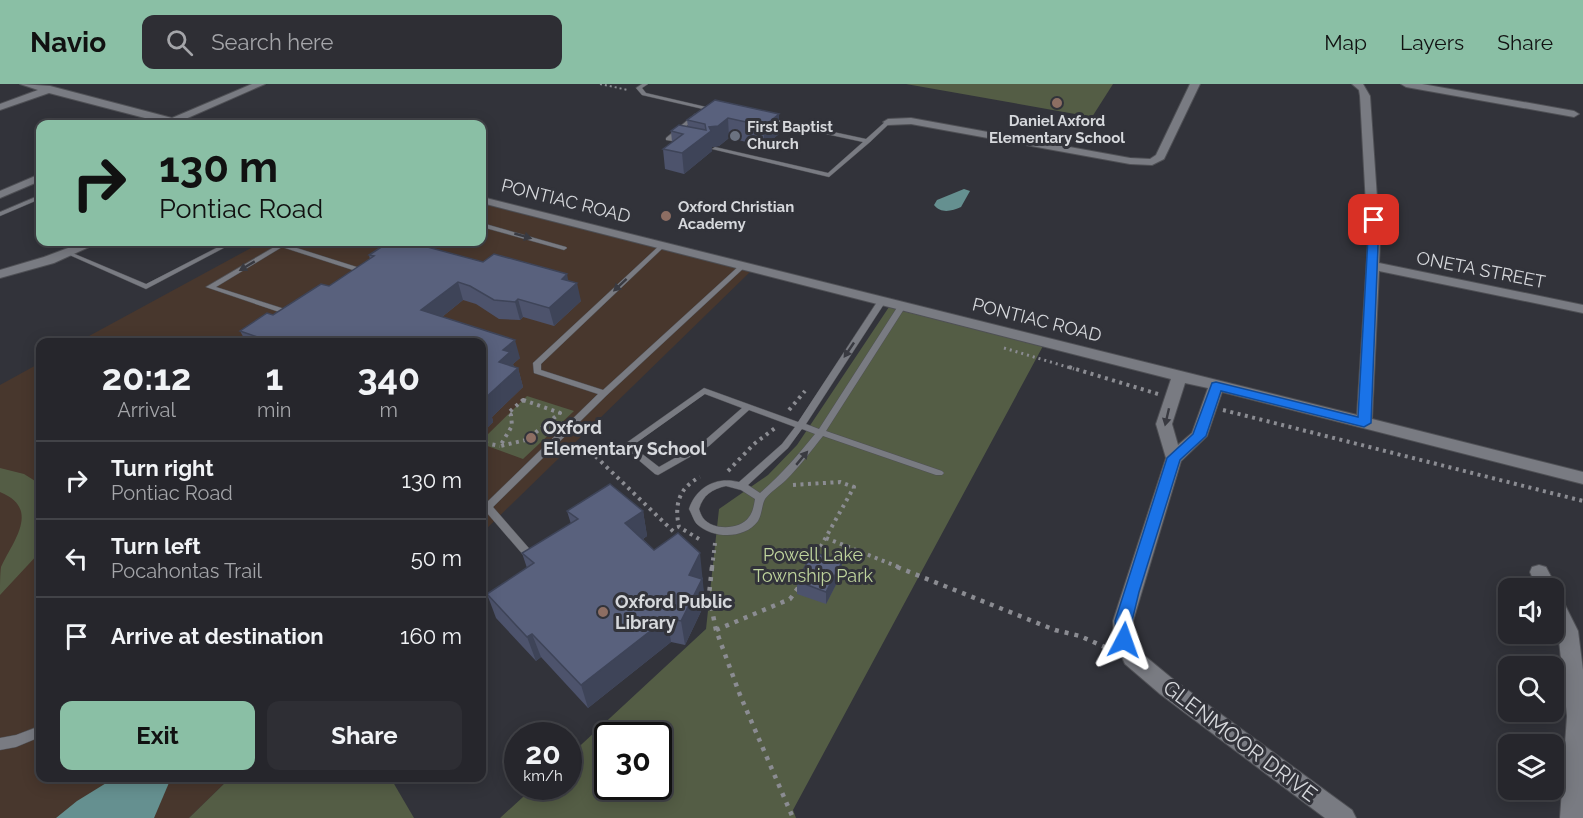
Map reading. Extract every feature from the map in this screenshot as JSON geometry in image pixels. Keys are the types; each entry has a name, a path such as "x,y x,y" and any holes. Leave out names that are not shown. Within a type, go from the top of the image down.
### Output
{"street":[{"path":"25,84 156,120"},
{"path":"0,107 65,84"},
{"path":"174,120 260,84"},
{"path":"888,122 911,121 1130,161 1152,162 1160,158 1195,84"},
{"path":"1357,84 1365,96 1373,208 1373,266 1364,423"},
{"path":"1406,84 1574,114"},
{"path":"0,195 36,179"},
{"name":"PONTIAC ROAD","path":"486,201 1583,478"},
{"path":"2,271 68,253 84,246"},
{"name":"ONETA STREET","path":"1373,266 1583,309"},
{"path":"1174,458 1164,424 1179,376"},
{"path":"1132,658 1124,640 1123,621 1174,458 1199,436 1216,386"},
{"path":"1564,624 1568,632 1578,716 1572,818"},
{"name":"GLENMOOR DRIVE","path":"1132,658 1167,687 1344,818"}],"lane":[{"path":"645,84 639,88 644,94 726,112"},
{"path":"686,143 668,139 706,107"},
{"path":"761,118 868,141"},
{"path":"715,149 829,175 888,122"},
{"path":"0,214 36,199"},
{"path":"486,226 564,248"},
{"path":"68,253 146,287 224,246"},
{"path":"279,246 210,287 291,314"},
{"path":"284,246 359,269"},
{"path":"604,393 537,371 537,363 663,246"},
{"path":"486,508 604,393 742,266"},
{"path":"742,485 785,446 801,426 816,399 882,301"},
{"path":"760,498 742,485 717,485 700,494 694,509 700,522 720,531 742,528 757,515 760,498 802,460 902,306"},
{"path":"748,407 706,444 658,472 626,446 704,391 801,426 820,434 939,473"},
{"path":"486,512 529,554"},
{"path":"0,744 36,734"}],"path":[{"path":"600,84 644,94"},
{"path":"1002,348 1172,398"},
{"path":"723,472 730,471 742,455 782,419 808,388"},
{"path":"486,443 499,447 517,445 528,440 560,413 523,400 508,413 511,416 512,426 499,447"},
{"path":"1209,408 1583,501"},
{"path":"590,451 677,535"},
{"path":"702,540 683,531 676,515 677,497 693,480 709,475"},
{"path":"778,484 840,482 854,487 813,562"},
{"path":"669,540 683,531"},
{"path":"826,538 1132,658"},
{"path":"708,542 726,543"},
{"path":"715,543 710,595 716,630 740,694 794,818"},
{"path":"716,630 790,599 803,579"}],"shaded area":[{"path":"964,189 970,191 961,207 943,211 934,205 937,200"},
{"name":"Oxford Elementary School","path":"486,205 750,272 486,529 486,338 85,338 255,246 486,246"},
{"path":"36,365 36,782 226,782 189,818 0,818 0,385"},
{"path":"108,782 169,782 154,818 56,818 77,801"}],"green space":[{"name":"Daniel Axford Elementary School","path":"906,84 1113,84 1092,117"},
{"name":"Powell Lake Township Park","path":"889,307 1043,346 793,810 796,818 500,818 520,800 582,800 582,744 594,733 594,800 672,800 672,722 606,722 706,629 719,509 768,475 797,445"},
{"path":"527,396 574,411 523,459 486,445 486,436"},
{"path":"0,468 24,474 36,482 36,556 0,595 1,567 17,537 22,517 13,499 0,492"},
{"path":"226,782 393,782 414,818 189,818"}],"building":[{"path":"715,100 779,114 764,126 728,118 718,126 709,127 711,131 682,153 663,149 683,134 671,131 679,125 706,130 705,124 687,120"},
{"path":"383,246 424,246 483,262 494,254 567,274 562,279 577,283 549,308 518,299 515,302 494,300 458,282 421,310 515,340 503,350 510,352 499,362 518,368 486,397 486,338 260,338 240,331 267,313 273,315 321,284 329,286 374,256 369,255"},
{"name":"Oxford Public Library","path":"610,484 643,511 625,523 654,550 678,533 700,553 689,575 702,579 681,621 667,618 581,685 532,634 527,637 487,594 534,563 522,553 578,519 567,511"},
{"path":"813,552 842,562 826,592 797,581"}],"place":[{"name":"Daniel Axford Elementary School","path":"1057,103"},
{"name":"First Baptist Church","path":"735,136"},
{"name":"Oxford Christian Academy","path":"666,216"},
{"name":"Oxford Elementary School","path":"531,438"},
{"name":"Oxford Public Library","path":"603,612"}],"route":[{"path":"1124,640 1123,621 1174,458 1199,436 1216,386 1364,423 1374,220"}]}
